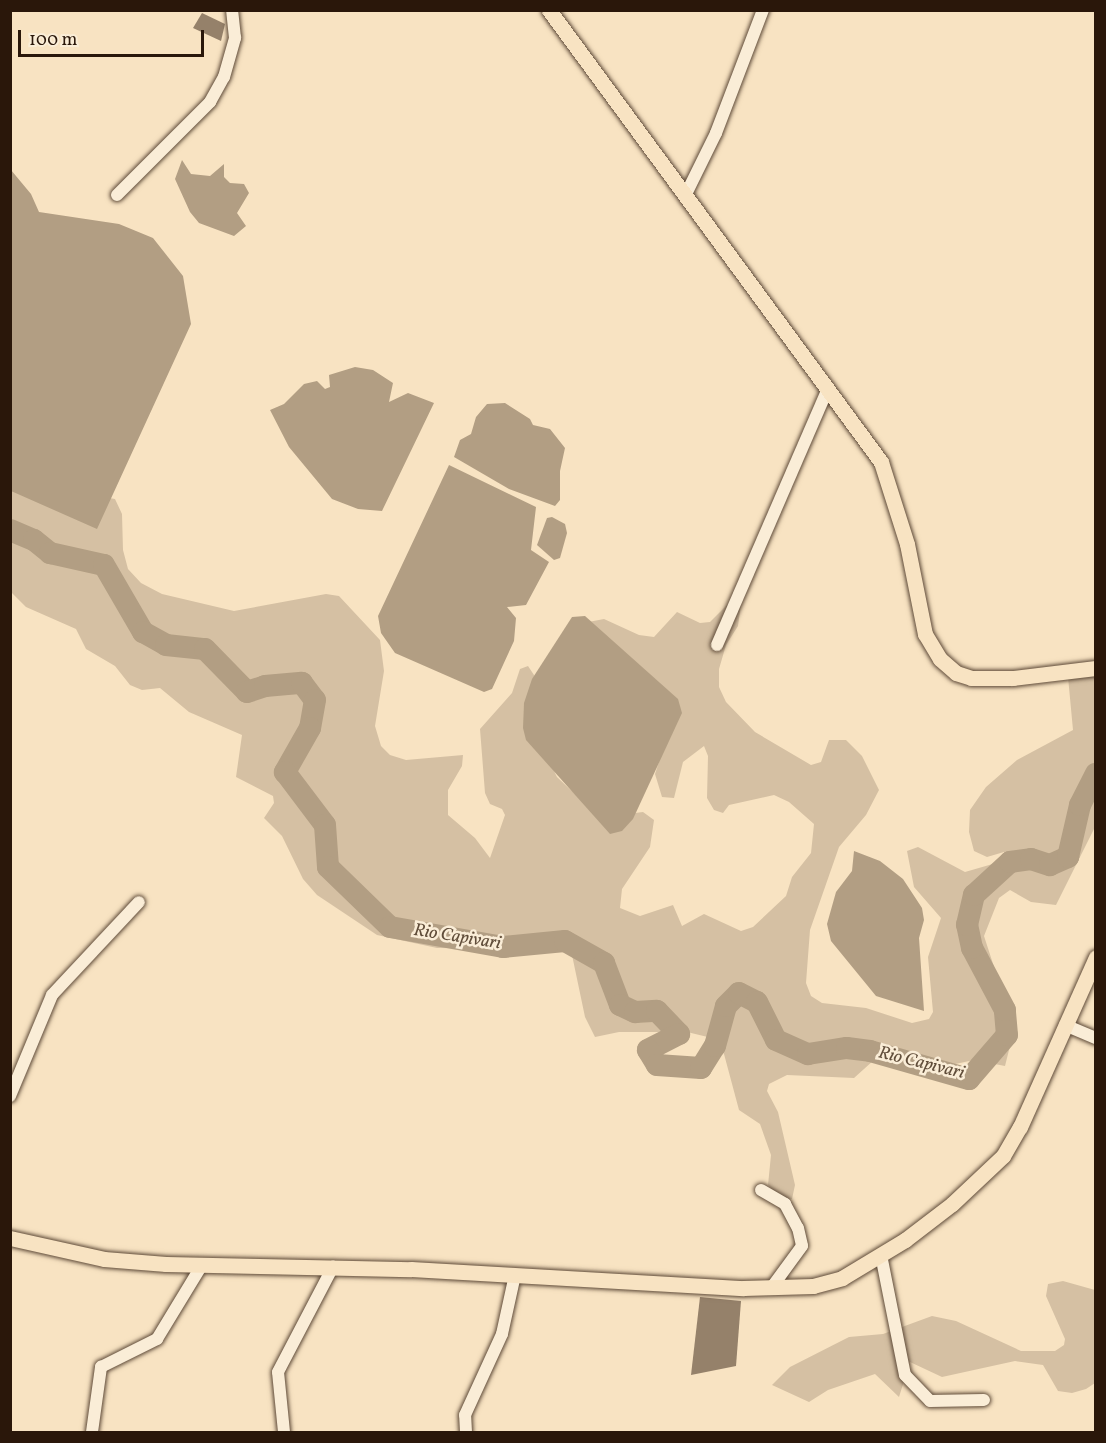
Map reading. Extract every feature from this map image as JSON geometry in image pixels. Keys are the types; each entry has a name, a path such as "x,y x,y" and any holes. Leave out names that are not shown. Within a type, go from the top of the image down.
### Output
{"main road":[{"path":"549,10 687,192 881,462 893,490 925,634 940,659 956,674 971,678 1013,678 1095,668"},
{"path":"10,1238 104,1259 202,1265 333,1267 772,1287 813,1286 842,1278 881,1255 952,1204 1003,1156 1020,1127 1095,957"}],"street":[{"path":"117,195 210,102 224,77 235,38 232,10"},
{"path":"687,192 716,133 764,10"},
{"path":"717,645 828,389"},
{"path":"10,1096 52,994 139,902"},
{"path":"1065,1025 1095,1038"},
{"path":"761,1190 785,1204 798,1228 802,1246 772,1287"},
{"path":"881,1255 904,1376 930,1401 984,1400"},
{"path":"92,1432 101,1367 157,1339 202,1265"},
{"path":"284,1432 278,1372 333,1267"},
{"path":"466,1432 468,1403 502,1334 515,1275"}],"shaded area":[{"path":"182,160 191,174 210,176 224,164 224,177 230,183 244,184 249,193 237,213 246,226 234,236 199,223 190,212 175,179"},
{"path":"11,170 31,194 39,212 119,224 153,238 183,276 191,324 97,529 11,491"},
{"path":"355,367 373,370 393,383 389,402 408,393 434,403 382,511 358,509 332,499 289,447 270,410 284,404 304,384 317,381 325,389 330,387 329,375"},
{"path":"505,403 530,419 533,425 550,429 565,448 560,471 560,500 555,506 509,489 454,457 460,440 471,434 476,417 487,404"},
{"path":"449,465 536,507 531,550 549,562 526,605 507,607 516,618 514,641 492,689 484,692 395,653 381,633 378,616"},
{"path":"10,480 115,499 122,514 123,550 128,569 141,583 162,594 234,611 326,594 339,596 380,640 384,671 375,726 381,746 390,755 406,760 463,755 462,766 448,790 448,815 475,838 490,858 505,815 502,809 490,804 485,793 480,729 512,693 520,669 528,666 534,675 540,743 557,777 580,799 612,816 643,812 654,820 650,847 622,889 620,908 640,916 673,905 682,926 704,914 741,931 753,927 786,896 792,877 811,853 814,824 789,802 774,795 729,805 723,813 714,810 707,798 708,756 704,746 683,762 674,798 662,797 655,774 671,726 578,624 604,619 639,635 654,637 677,612 700,623 710,622 743,589 738,626 726,645 719,669 719,687 726,702 755,732 811,765 821,762 829,740 846,740 862,756 879,790 866,815 839,847 810,930 806,983 811,996 822,1003 866,1008 912,1023 929,1019 933,1012 928,957 941,918 914,887 907,851 918,847 965,872 1003,861 1004,852 987,857 974,851 969,832 970,810 986,787 1017,760 1073,730 1068,677 1095,668 1095,827 1056,905 1031,902 1010,890 999,898 984,936 1009,1013 1010,1046 1005,1066 974,1060 932,1069 874,1060 854,1078 787,1075 769,1084 767,1091 778,1112 795,1185 792,1199 783,1201 768,1185 771,1155 760,1124 739,1110 724,1054 716,1039 687,1032 619,1032 595,1037 585,1017 572,955 565,949 437,948 377,935 317,895 303,879 282,836 264,818 274,803 273,796 236,777 242,735 189,712 160,688 142,690 130,685 115,666 86,649 76,629 26,607 11,592"},
{"path":"552,517 565,524 567,533 560,558 554,560 537,545 547,518"},
{"path":"585,616 678,699 682,713 633,819 622,831 610,834 526,740 523,728 524,703 532,679 572,617"},
{"path":"854,851 880,861 903,879 922,908 924,920 919,938 924,1011 876,996 831,941 827,924 836,892 852,871"},
{"path":"1063,1281 1095,1290 1095,1383 1086,1389 1072,1393 1058,1391 1043,1365 1015,1361 942,1377 910,1362 899,1397 875,1374 828,1390 809,1402 772,1385 790,1367 849,1337 883,1334 932,1316 956,1321 1021,1351 1055,1351 1064,1345 1065,1339 1046,1296 1048,1284"}],"building":[{"path":"202,13 225,24 221,41 193,28"},
{"path":"700,1297 741,1301 736,1366 691,1375"}],"waterway":[{"name":"Rio Capivari","path":"10,530 34,540 50,553 104,565 143,632 166,645 205,649 247,692 265,686 302,683 315,700 310,728 285,772 325,825 328,867 390,927 503,947 565,941 604,963 620,1005 635,1012 657,1011 679,1034 648,1050 657,1065 701,1068 715,1046 726,1006 739,993 757,1002 776,1040 808,1054 847,1048 870,1051 969,1079 1007,1035 1005,1010 972,948 967,925 974,895 1010,862 1031,859 1050,865 1068,857 1080,805 1096,774"}]}
